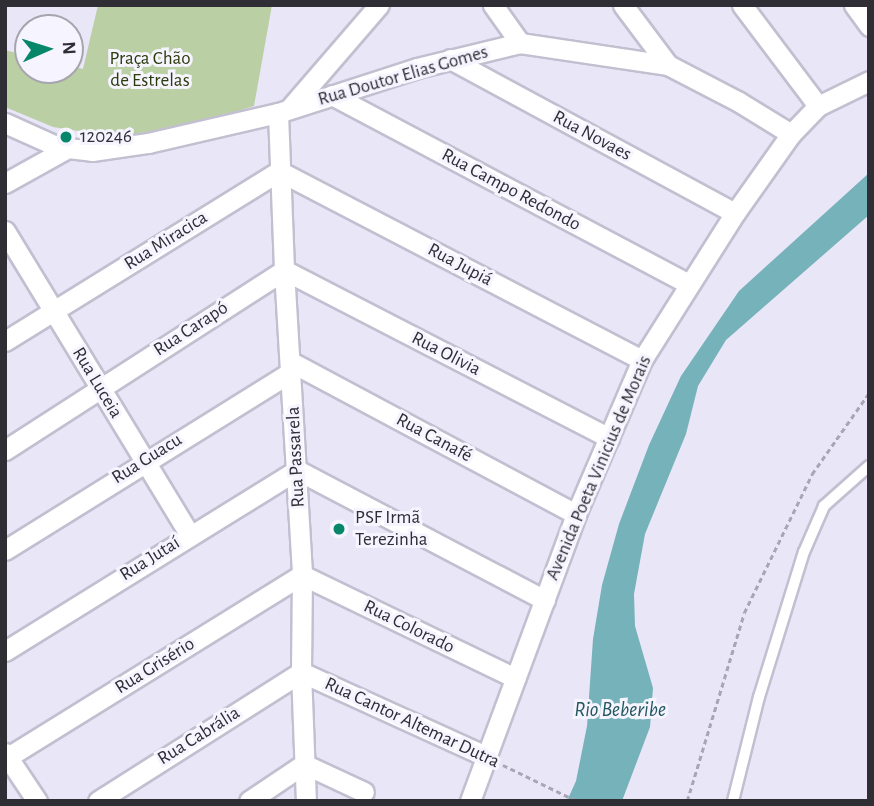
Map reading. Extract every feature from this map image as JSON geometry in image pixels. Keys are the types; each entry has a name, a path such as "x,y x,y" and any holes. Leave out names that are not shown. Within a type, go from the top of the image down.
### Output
{"street":[{"path":"284,111 379,5"},
{"path":"493,5 520,43"},
{"path":"623,5 668,65"},
{"path":"742,5 818,106"},
{"path":"854,5 869,26"},
{"name":"Rua Doutor Elias Gomes","path":"5,123 54,145 68,148 92,151 148,143 284,111 450,59 520,43 668,65 791,134"},
{"name":"Rua Novaes","path":"450,59 735,213"},
{"name":"Avenida Poeta Vinicius de Morais","path":"470,801 576,514 642,360 735,213 791,134 818,106 869,81"},
{"name":"Rua Campo Redondo","path":"332,95 689,284"},
{"name":"Rua Passarela","path":"284,111 279,171 302,575 301,672 306,801"},
{"path":"5,183 68,148"},
{"name":"Rua Miracica","path":"5,341 279,171"},
{"name":"Rua Jupiá","path":"279,171 642,360"},
{"name":"Rua Luceia","path":"6,235 189,534"},
{"name":"Rua Carapó","path":"5,450 284,270"},
{"name":"Rua Olivia","path":"284,270 608,438"},
{"name":"Rua Guacu","path":"5,550 291,367"},
{"name":"Rua Canafé","path":"291,367 576,514"},
{"path":"296,470 545,600"},
{"name":"Rua Jutaí","path":"5,651 189,534 296,470"},
{"name":"Rua Colorado","path":"302,575 515,678"},
{"name":"Rua Grisério","path":"7,755 302,575"},
{"name":"Rua Cantor Altemar Dutra","path":"301,672 485,756"},
{"name":"Rua Cabrália","path":"97,801 301,672"},
{"path":"7,755 37,801"},
{"path":"249,801 304,764 364,792"}],"lane":[{"path":"733,801 759,697 804,552 824,506 869,466"}],"path":[{"path":"687,801 744,613 812,474 869,393"},
{"name":"Rua Cantor Altemar Dutra","path":"485,756 577,801"}],"green space":[{"name":"Praça Chão de Estrelas","path":"98,5 272,5 254,106 176,130 116,137 53,127 5,107 5,50 14,52 14,84 84,84 84,65"}],"water":[{"name":"Rio Beberibe","path":"869,173 869,215 726,340 698,386 686,434 645,534 634,594 635,626 653,688 650,727 622,801 567,801 576,781 587,726 593,639 602,585 619,524 649,445 681,376 739,291"}],"place":[{"name":"120246","path":"66,137"},
{"name":"PSF Irmã Terezinha","path":"339,529"}]}
